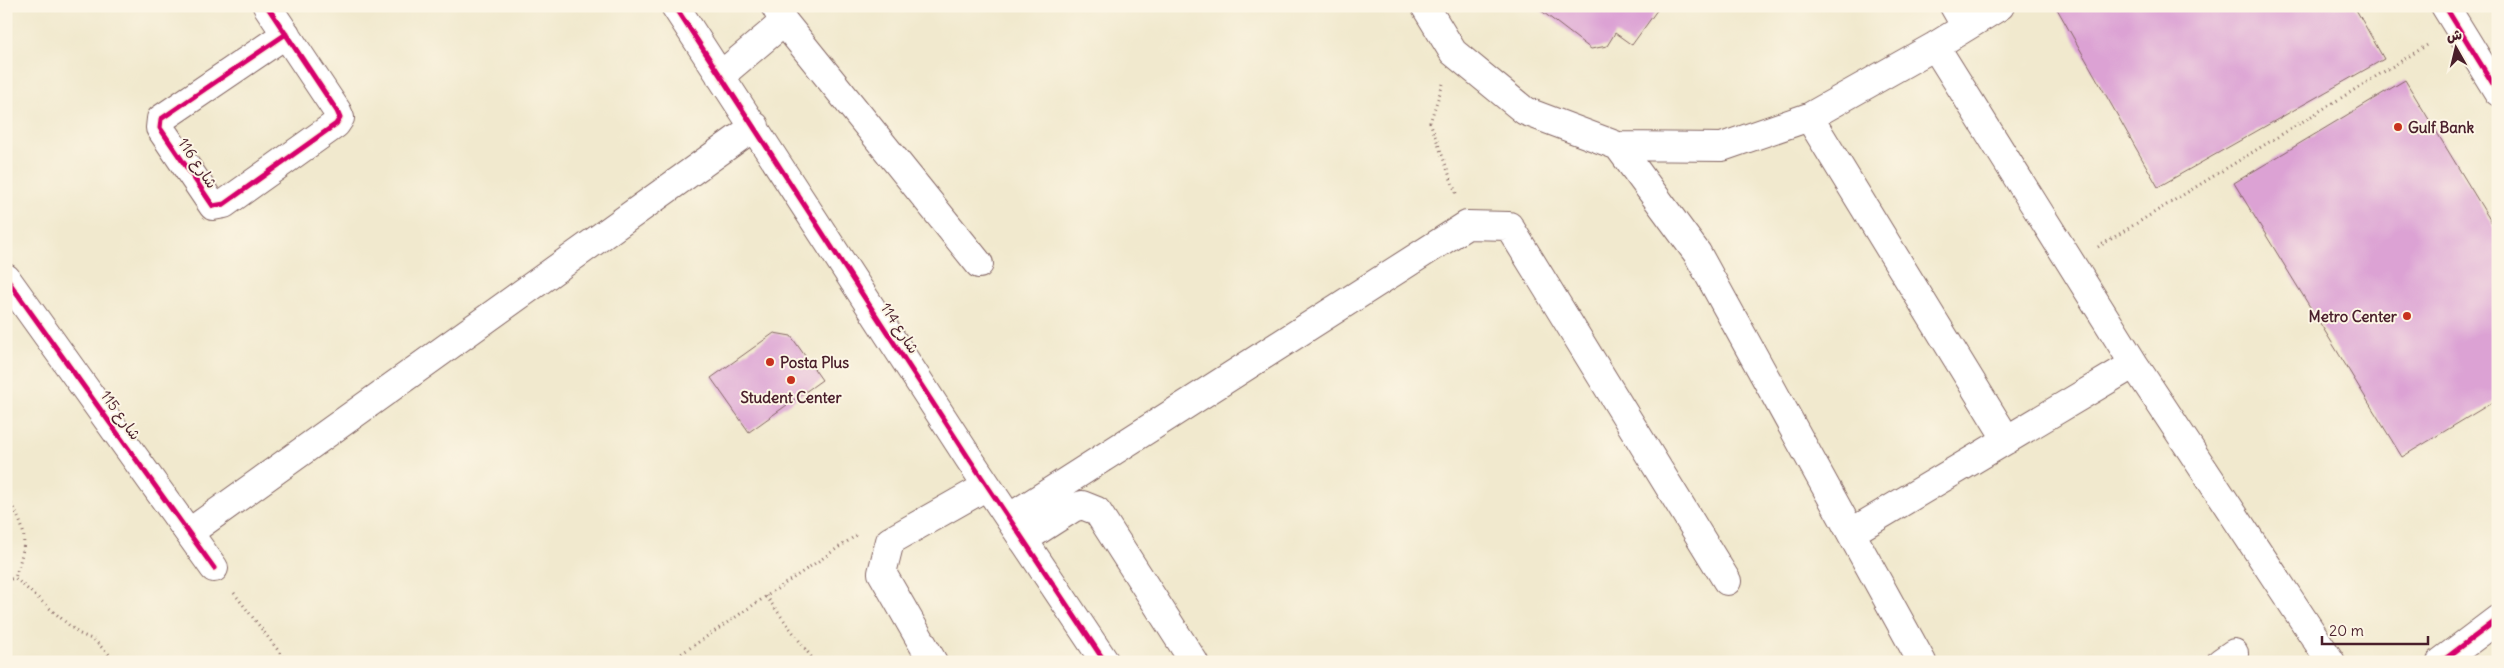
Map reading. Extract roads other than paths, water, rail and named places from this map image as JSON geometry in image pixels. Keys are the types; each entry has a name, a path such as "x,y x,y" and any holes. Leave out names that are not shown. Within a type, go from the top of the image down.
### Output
{"street":[{"name":"شارع 116","path":"266,6 286,34 337,110 340,118 338,122 224,204 213,206 160,128 159,123 166,116 286,34"},
{"name":"شارع 114","path":"675,6 755,126 987,486 1105,662"},
{"path":"1425,6 1453,52 1525,111 1618,146 1722,147 1809,117 1935,46 1960,17 2000,6"},
{"path":"720,76 780,14 979,264"},
{"path":"2452,16 2486,56 2498,92"},
{"path":"1935,46 2134,364 2331,662"},
{"path":"1809,117 2007,440"},
{"path":"190,532 755,126"},
{"path":"1618,146 1697,253 1922,662"},
{"path":"1016,529 1467,225 1509,226 1728,581"},
{"name":"شارع 115","path":"6,278 214,568"},
{"path":"1852,532 2134,364"},
{"path":"933,662 882,573 890,541 987,486"},
{"path":"1016,529 1082,505 1097,510 1194,662"},
{"path":"2441,662 2498,619"}],"place":[{"name":"Gulf Bank","path":"2398,127"},
{"name":"Metro Center","path":"2407,316"},
{"name":"Posta Plus","path":"770,362"},
{"name":"Student Center","path":"791,380"}]}
